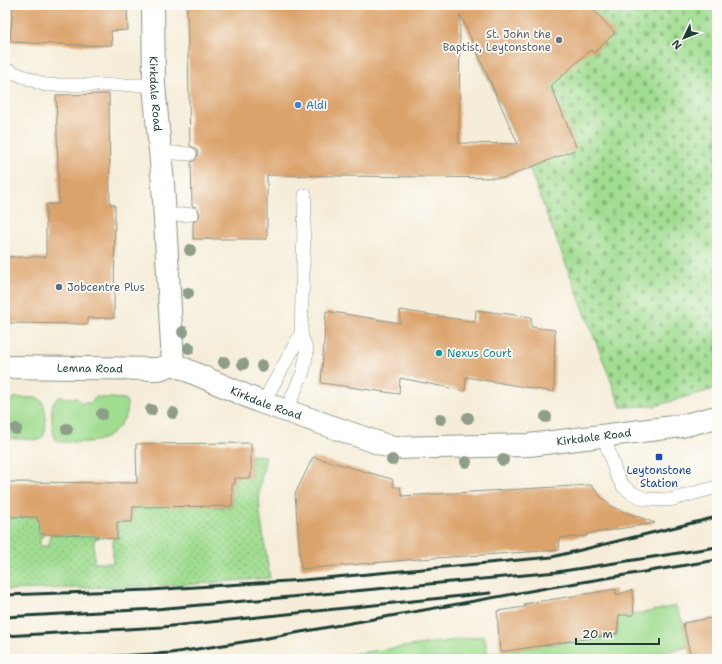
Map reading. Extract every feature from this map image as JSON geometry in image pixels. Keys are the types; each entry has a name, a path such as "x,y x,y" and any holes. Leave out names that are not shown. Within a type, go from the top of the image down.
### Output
{"street":[{"name":"Kirkdale Road","path":"153,5 154,85 165,216 173,364 286,411 392,448 529,445 681,426 717,418"},
{"name":"Lemna Road","path":"5,367 158,369 173,364"}],"lane":[{"path":"5,69 45,85 154,85"},
{"path":"160,152 190,154"},
{"path":"286,411 303,372 308,352 301,334 305,194"},
{"path":"165,216 192,214"},
{"path":"263,402 301,334"},
{"path":"604,436 616,474 623,486 632,493 645,499 670,500 717,487"}],"green space":[{"path":"466,5 717,5 717,388 655,406 621,407 529,168 480,60"},
{"path":"59,397 77,398 82,403 90,403 96,397 125,399 127,404 127,412 125,417 111,435 103,439 87,442 58,442 54,437 52,407 53,403"},
{"path":"13,398 34,398 42,401 45,409 46,424 45,432 40,440 5,438 5,403 9,403"},
{"path":"251,455 266,456 259,491 260,514 270,578 182,585 5,590 5,517 37,517 37,521 43,521 43,537 40,537 40,546 49,546 50,534 71,535 99,523 99,538 94,539 94,563 113,563 113,538 117,538 117,522 132,522 133,483 137,477 154,478 214,499 214,507 232,507 232,498 227,498 227,485 235,484 235,477 251,477"},
{"path":"676,606 683,623 688,647 634,659 314,659 484,636 488,654 617,634 619,615 634,615"}],"building":[{"path":"13,5 127,5 128,30 111,31 112,45 81,46 10,42"},
{"path":"187,5 589,5 615,33 594,53 590,50 551,86 577,149 504,178 267,175 267,239 193,239 193,222 197,220 200,214 196,207 192,206 191,162 196,159 198,154 195,148 190,146","holes":["460,14 518,144 459,143"]},
{"name":"Jobcentre Plus","path":"109,94 110,204 115,205 114,318 88,318 88,324 5,323 5,257 46,257 46,204 59,204 56,95"},
{"name":"Nexus Court","path":"400,310 475,322 476,310 531,317 531,327 555,330 554,392 466,377 465,391 400,378 399,394 321,383 326,311 400,323"},
{"path":"251,443 251,478 235,478 235,484 232,484 232,506 133,507 132,522 117,522 117,539 95,535 40,534 39,521 37,521 37,517 5,517 5,482 137,483 136,444"},
{"path":"313,457 392,479 394,487 400,487 402,496 591,485 611,506 655,523 587,534 587,536 560,538 559,550 419,559 301,569 295,494"},
{"path":"616,589 616,595 632,590 634,615 619,615 617,634 500,652 497,611 525,607 524,604"},
{"path":"717,617 717,659 691,659 683,623"}],"railway":[{"path":"5,595 150,590 303,580 552,557 717,517"},
{"path":"5,617 156,609 557,572 717,547"},
{"path":"61,659 171,653 256,640 558,586 717,560"},
{"path":"5,636 162,627 490,593"}],"place":[{"name":"St. John the Baptist, Leytonstone","path":"559,40"},
{"name":"Aldi","path":"298,105"},
{"name":"Jobcentre Plus","path":"59,287"},
{"name":"Nexus Court","path":"439,353"},
{"name":"Leytonstone Station","path":"659,457"}]}
